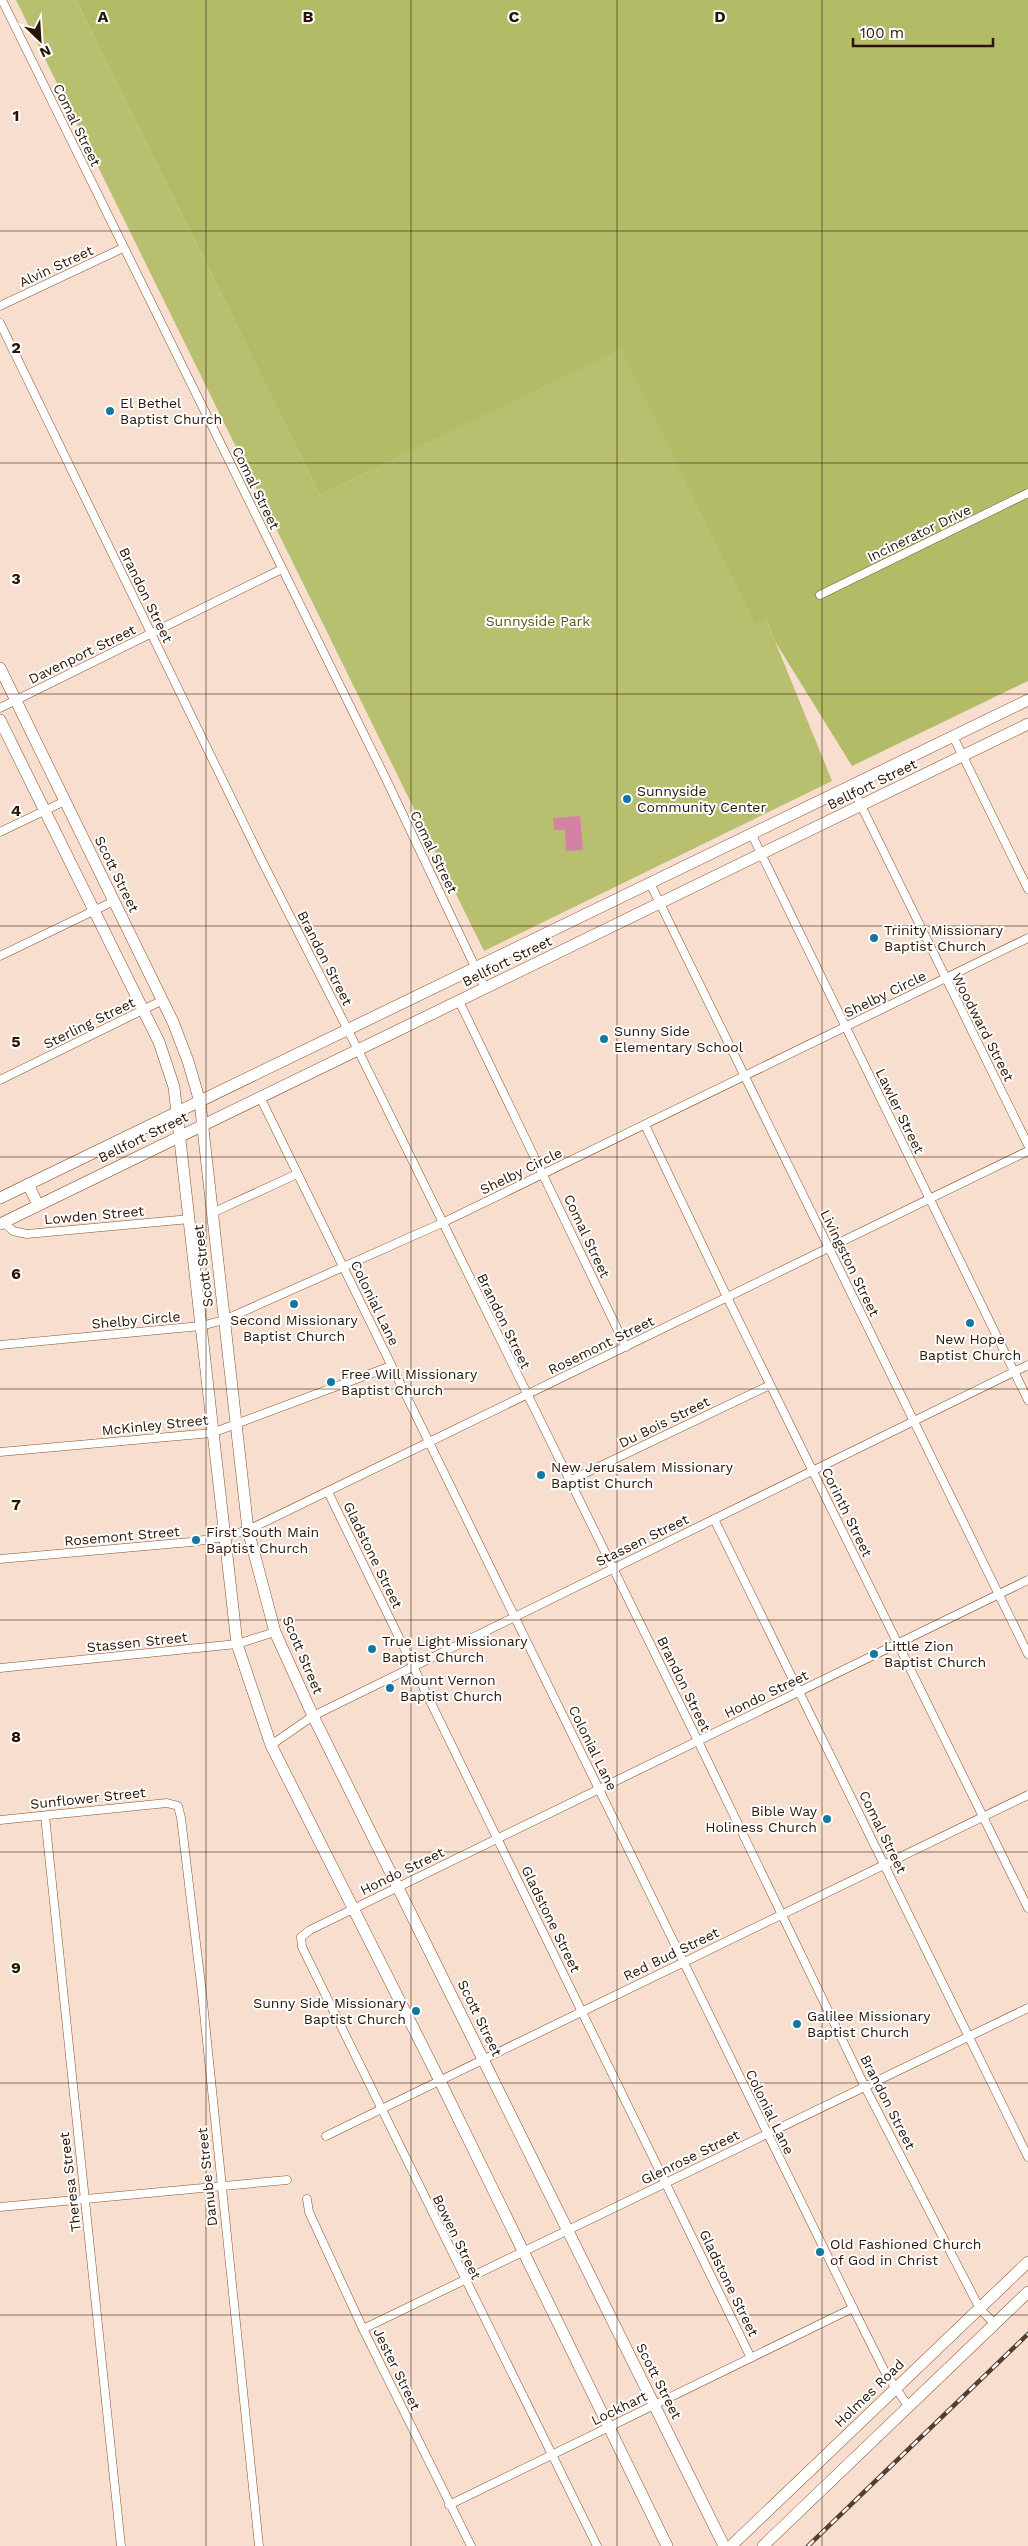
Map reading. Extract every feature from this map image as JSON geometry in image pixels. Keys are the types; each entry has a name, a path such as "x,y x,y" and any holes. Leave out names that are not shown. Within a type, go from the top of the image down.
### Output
{"main road":[{"name":"Scott Street","path":"0,668 163,1000 182,1044 200,1102 248,1530 275,1632 313,1716 724,2546"},
{"name":"Bellfort Street","path":"0,1198 1028,700"},
{"name":"Scott Street","path":"0,720 143,1010 168,1065 178,1112 212,1434 237,1644 271,1745 440,2081 667,2546"},
{"name":"Bellfort Street","path":"2,1223 1028,724"},
{"path":"28,1184 38,1205"},
{"name":"Holmes Road","path":"731,2546 1028,2262"},
{"path":"763,2546 1028,2292"}],"street":[{"name":"Comal Street","path":"2,0 282,569 485,988"},
{"name":"Alvin Street","path":"0,306 123,248"},
{"name":"Brandon Street","path":"0,323 150,634 358,1050 866,2087 980,2309 995,2324"},
{"name":"Incinerator Drive","path":"820,595 1028,493"},
{"name":"Davenport Street","path":"0,708 282,569"},
{"path":"953,736 1028,889"},
{"name":"Woodward Street","path":"851,785 1028,1145"},
{"path":"0,832 65,801"},
{"name":"Lawler Street","path":"751,833 1028,1400"},
{"name":"Livingston Street","path":"650,883 1028,1654"},
{"path":"0,956 114,901"},
{"name":"Shelby Circle","path":"0,1345 201,1326 224,1320 343,1265 442,1224 1028,938"},
{"name":"Sterling Street","path":"0,1080 163,1000"},
{"name":"Comal Street","path":"459,1001 626,1347"},
{"name":"Colonial Lane","path":"260,1097 853,2308 895,2389 908,2406"},
{"name":"Corinth Street","path":"646,1125 727,1298 1028,1908"},
{"name":"Rosemont Street","path":"0,1559 224,1537 248,1530 429,1444 1028,1151"},
{"path":"212,1213 297,1174"},
{"name":"Lowden Street","path":"2,1223 13,1231 27,1234 190,1219"},
{"name":"McKinley Street","path":"0,1452 212,1434 236,1423 391,1366"},
{"name":"Stassen Street","path":"271,1745 313,1716 1028,1366"},
{"name":"Du Bois Street","path":"569,1481 770,1385"},
{"name":"Gladstone Street","path":"328,1492 751,2358"},
{"name":"Comal Street","path":"714,1519 1028,2157"},
{"name":"Hondo Street","path":"301,1937 310,1930 1028,1580"},
{"name":"Stassen Street","path":"0,1668 237,1644 275,1632"},
{"name":"Red Bud Street","path":"326,2136 1028,1795"},
{"name":"Sunflower Street","path":"0,1820 167,1803 178,1806"},
{"name":"Danube Street","path":"178,1806 202,1993 220,2186 258,2546"},
{"name":"Theresa Street","path":"45,1816 67,2051 85,2200 121,2546"},
{"name":"Bowen Street","path":"301,1937 302,1947 381,2110 597,2546"},
{"name":"Glenrose Street","path":"363,2329 1028,2008"},
{"path":"0,2207 287,2180"},
{"name":"Jester Street","path":"307,2200 309,2212 363,2329 470,2546"},
{"name":"Lockhart","path":"449,2505 853,2308"}],"green space":[{"name":"Sunnyside Park","path":"16,0 76,0 320,495 621,348 755,623 766,619 832,781 484,951"},
{"path":"76,0 1028,0 1028,681 852,766 776,643 766,619 755,624 621,349 320,495"}],"shaded area":[{"path":"580,816 583,850 566,851 565,830 554,830 553,818"}],"railway":[{"path":"808,2546 1028,2334"}],"place":[{"name":"El Bethel Baptist Church","path":"110,411"},
{"name":"Sunnyside Community Center","path":"627,799"},
{"name":"Trinity Missionary Baptist Church","path":"874,938"},
{"name":"Sunny Side Elementary School","path":"604,1039"},
{"name":"Second Missionary Baptist Church","path":"294,1304"},
{"name":"New Hope Baptist Church","path":"970,1323"},
{"name":"Free Will Missionary Baptist Church","path":"331,1382"},
{"name":"New Jerusalem Missionary Baptist Church","path":"541,1475"},
{"name":"First South Main Baptist Church","path":"196,1540"},
{"name":"True Light Missionary Baptist Church","path":"372,1649"},
{"name":"Little Zion Baptist Church","path":"874,1654"},
{"name":"Mount Vernon Baptist Church","path":"390,1688"},
{"name":"Bible Way Holiness Church","path":"827,1819"},
{"name":"Sunny Side Missionary Baptist Church","path":"416,2011"},
{"name":"Galilee Missionary Baptist Church","path":"797,2024"},
{"name":"Old Fashioned Church of God in Christ","path":"820,2252"}]}
